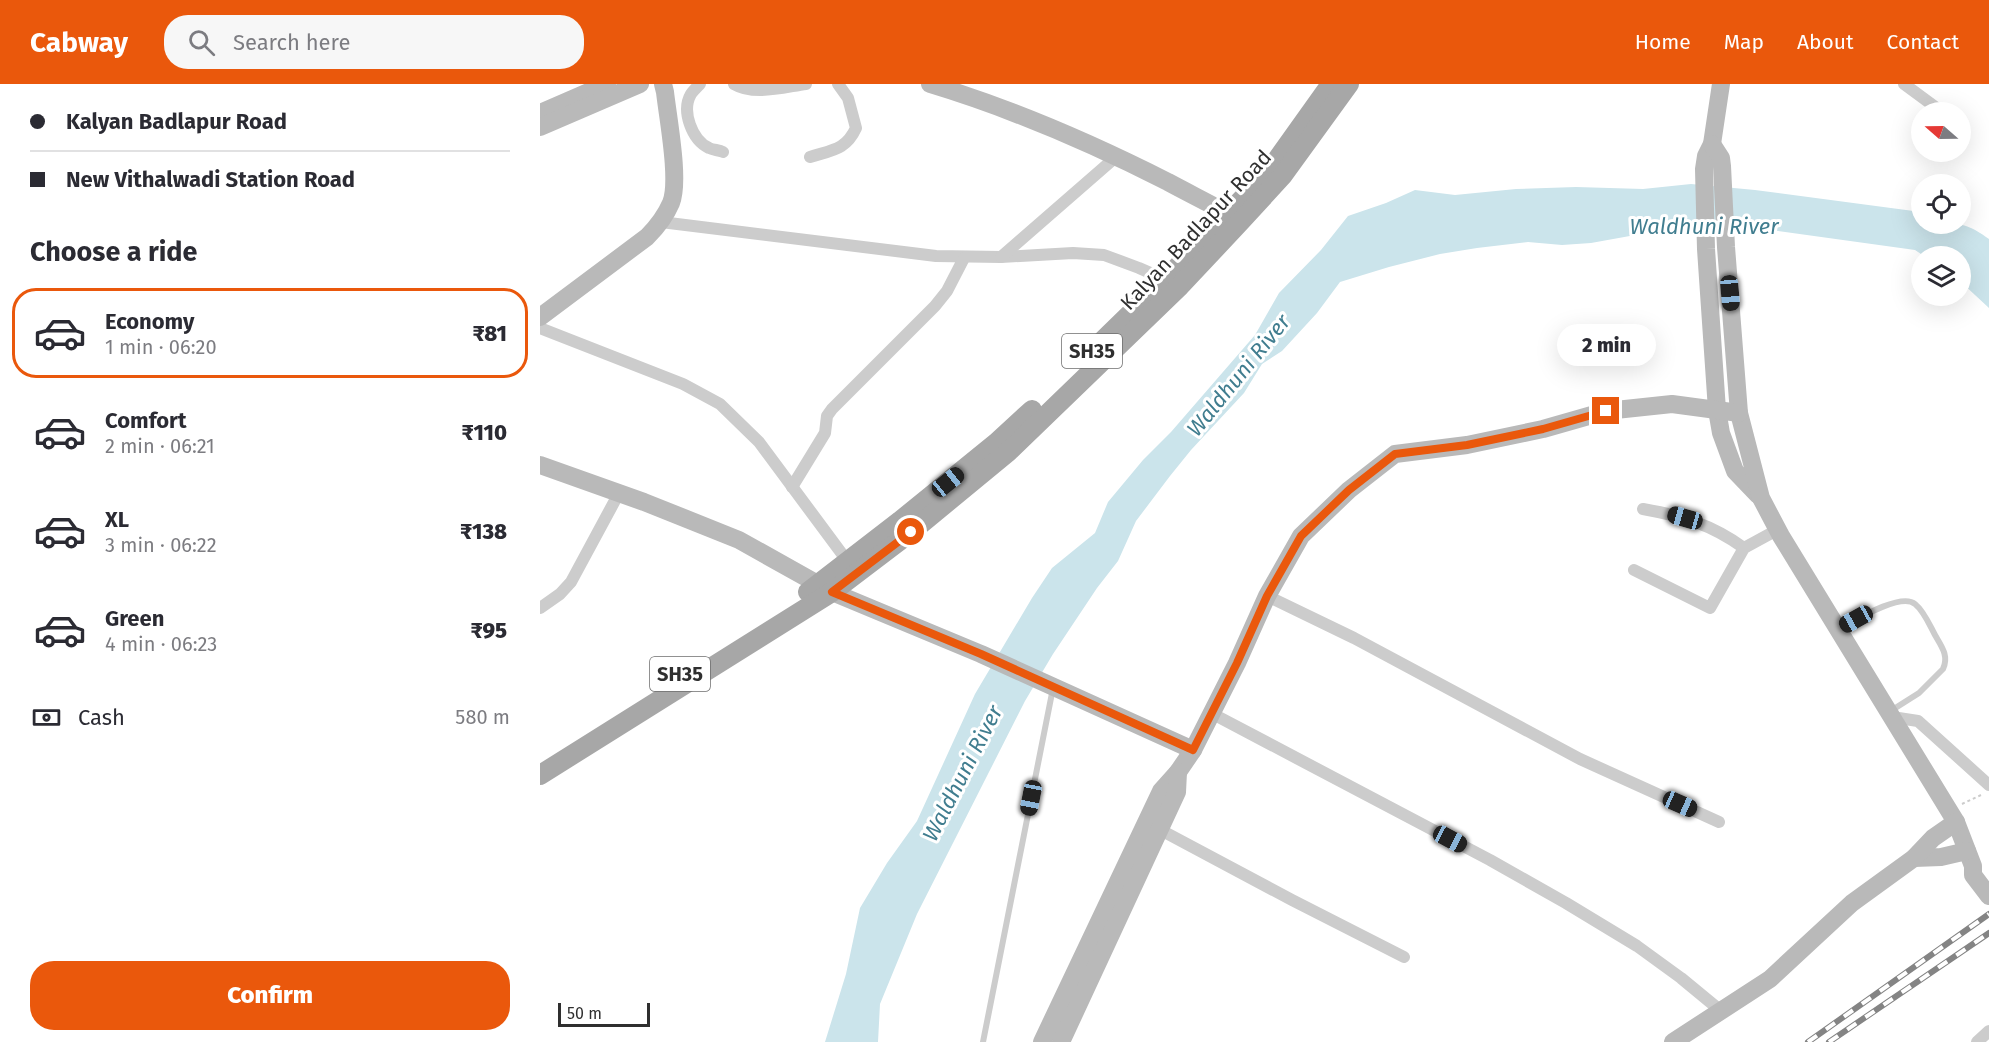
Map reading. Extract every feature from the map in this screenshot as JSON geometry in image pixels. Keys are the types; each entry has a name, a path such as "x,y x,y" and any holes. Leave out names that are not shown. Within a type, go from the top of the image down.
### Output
{"main road":[{"name":"Kalyan Badlapur Road","path":"1235,217 1331,84"},
{"name":"Kalyan Badlapur Road","path":"540,775 826,588 852,568 911,532 1008,452 1235,217 1283,175 1349,84"},
{"name":"Kalyan Badlapur Road","path":"540,762 826,588"}],"street":[{"path":"540,113 607,84"},
{"path":"540,127 640,84"},
{"path":"540,317 647,237 661,222 671,202 675,184 665,92 662,84 652,84"},
{"path":"700,84 690,95 687,112 690,124 696,137 708,148 723,152"},
{"path":"734,84 744,90 806,84"},
{"path":"810,157 840,148 850,140 856,128 848,98 838,84"},
{"path":"934,84 1060,131 1117,156 1235,217"},
{"path":"1721,84 1712,144 1721,158 1713,167 1706,249 1717,410 1721,434 1735,471 1761,498"},
{"path":"1904,84 1928,102"},
{"path":"1001,257 1117,156"},
{"path":"1713,167 1726,247 1739,413 1761,498 1778,530 1952,816 1970,858 1982,870 1986,887"},
{"path":"661,222 936,256 964,258 1072,253 1104,255 1173,283"},
{"path":"792,487 825,433 828,416 832,409 935,306 947,291 964,258"},
{"path":"540,328 683,384 720,404 759,442 852,568"},
{"path":"1042,1042 1092,954 1152,826 1161,791 1193,750 1237,663 1267,596 1301,536 1349,490 1395,454 1467,445 1543,429 1606,411 1672,404 1739,413"},
{"path":"540,465 739,540 826,588 981,654 1193,750"},
{"path":"540,608 561,594 571,582 619,493"},
{"path":"1643,509 1697,521 1728,536 1744,548"},
{"path":"1634,570 1710,608 1744,548 1778,530"},
{"path":"1267,596 1354,638 1580,759 1719,822"},
{"path":"1211,713 1490,860 1566,903 1637,946 1721,1011"},
{"path":"1891,714 1918,721 1989,785"},
{"path":"1673,1042 1770,979 1852,903 1914,858 1952,816"},
{"path":"1152,826 1404,957"},
{"path":"1914,858 1970,858"},
{"path":"1061,1042 1092,954"},
{"path":"1977,1042 1989,1031"}],"lane":[{"path":"1839,629 1875,610 1903,600 1913,602 1919,608 1944,651 1945,665 1919,693 1891,714"},
{"path":"982,1042 1050,686"}],"path":[{"path":"1952,816 1989,791"}],"water":[{"name":"Waldhuni River","path":"1691,184 1911,211 1911,234 1971,234 1971,228 1989,239 1989,308 1971,291 1971,246 1911,246 1911,249 1757,228 1691,228 1652,232 1591,243 1562,245 1528,242 1477,248 1440,254 1340,282 1317,313 1282,351 1262,364 1244,393 1170,476 1136,521 1118,561 1053,654 1025,701 917,914 880,1004 878,1042 825,1042 846,974 860,908 887,863 917,821 975,694 1032,598 1052,568 1095,533 1108,502 1255,335 1279,293 1321,250 1348,216 1415,190 1455,195 1516,189 1576,187 1643,189"}],"railway":[{"path":"1808,1042 1989,914"},
{"path":"1829,1042 1989,933"}],"route":[{"path":"911,532 832,592 981,654 1193,750 1237,663 1267,596 1301,536 1349,490 1395,454 1467,445 1543,429 1606,411"}]}
